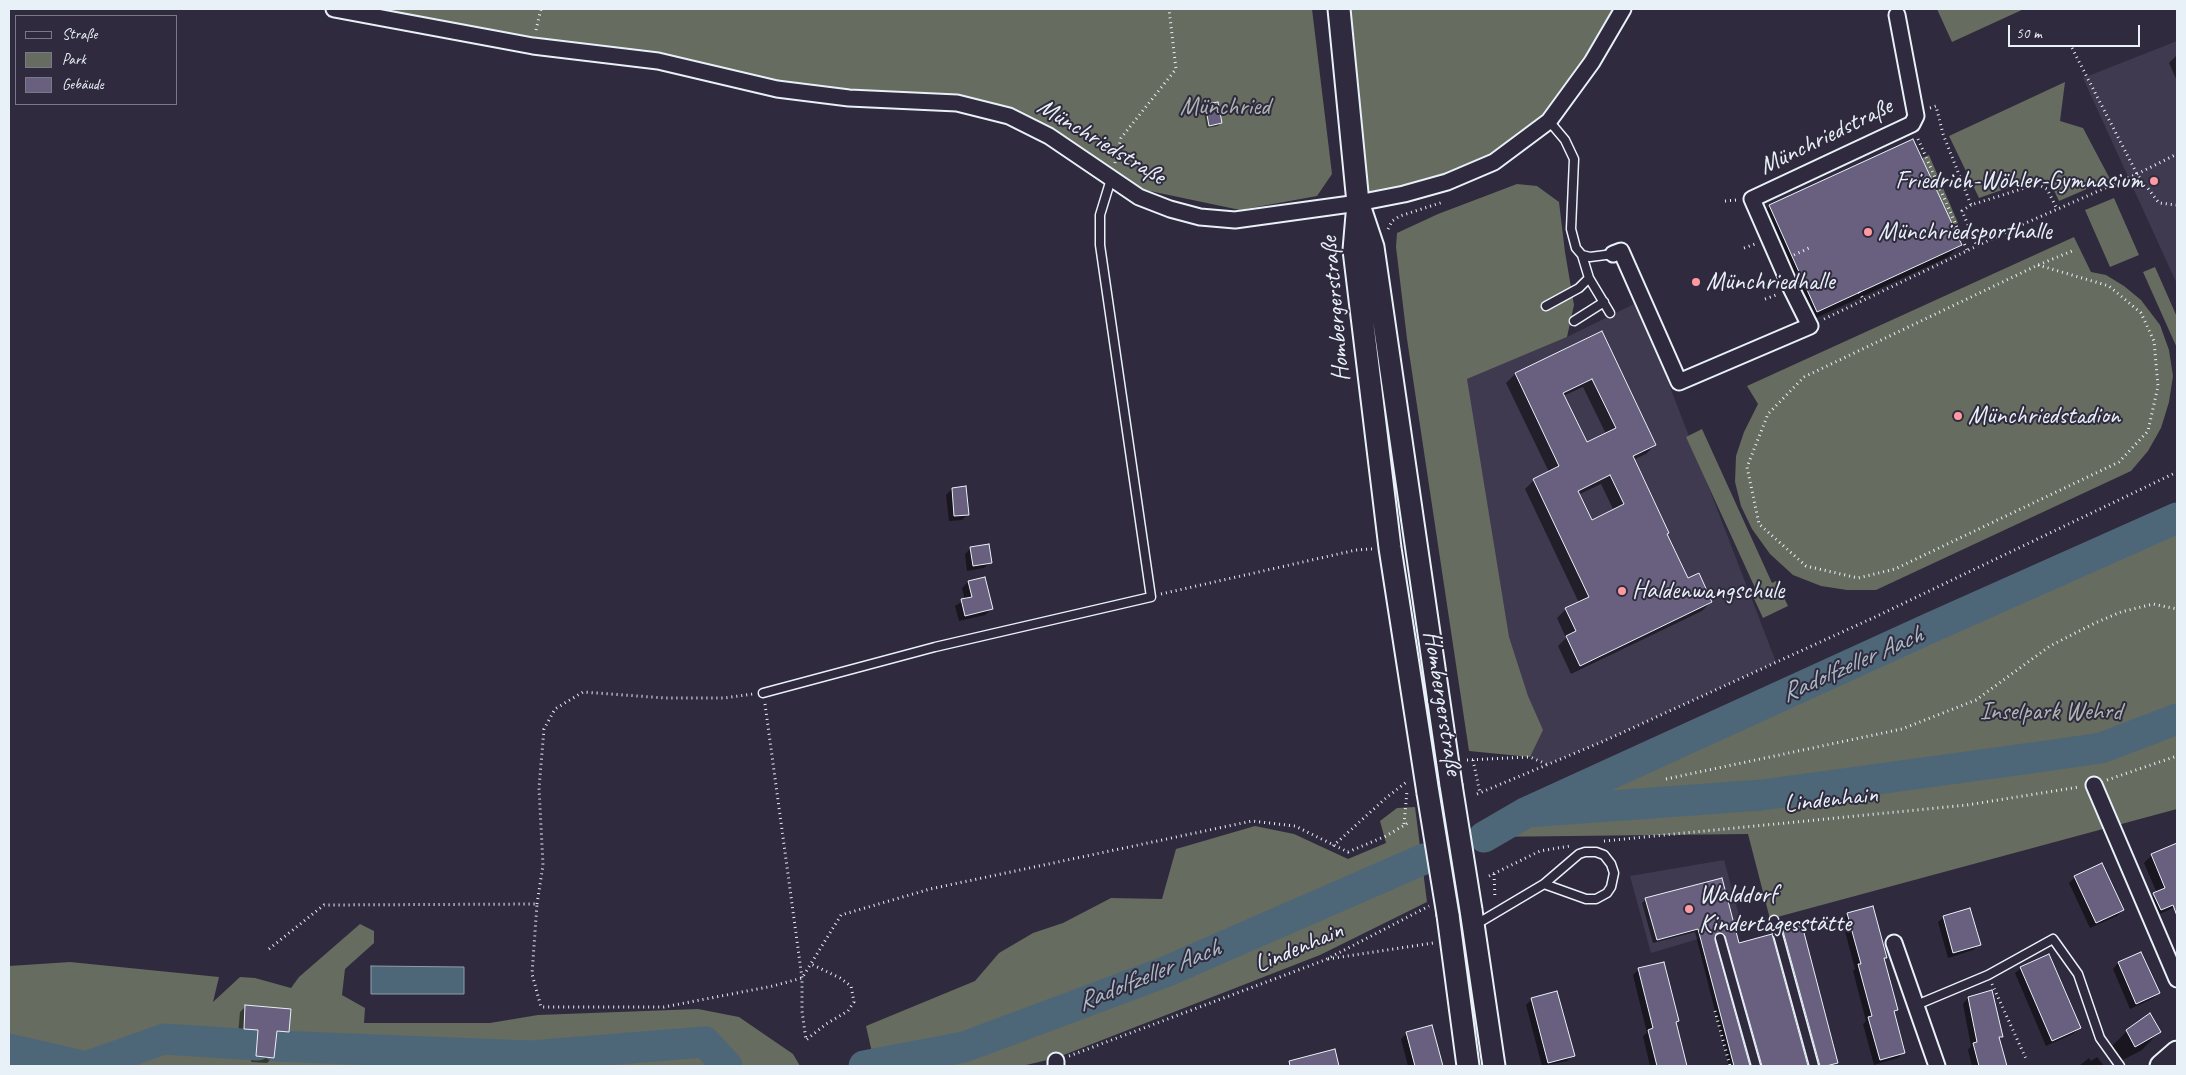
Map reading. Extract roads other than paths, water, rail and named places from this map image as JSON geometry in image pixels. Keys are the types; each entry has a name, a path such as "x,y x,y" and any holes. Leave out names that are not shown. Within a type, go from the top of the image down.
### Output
{"main road":[{"path":"1339,9 1358,203"},
{"name":"Hombergerstraße","path":"1358,203 1373,247 1447,762 1494,1066"},
{"name":"Hombergerstraße","path":"1358,203 1354,250 1416,774 1428,793 1439,910 1468,1066"},
{"path":"2160,1066 2177,1052"}],"street":[{"name":"Münchriedstraße","path":"334,9 533,46 658,61 777,89 849,98 957,103 1009,116 1049,136 1138,197 1170,209 1200,217 1235,220 1358,203 1447,182 1494,162 1549,121 1592,62 1623,9"},
{"name":"Münchriedstraße","path":"1613,254 1621,251 1679,382 1810,326 1752,199 1912,124 1916,116 1897,15"},
{"path":"2094,785 2177,979"},
{"path":"1894,943 1936,1066"}],"lane":[{"path":"1549,121 1565,140 1574,159 1571,229 1576,248 1582,255 1590,278 1610,312"},
{"path":"763,693 935,647 1151,597 1100,245 1100,215 1111,179"},
{"path":"1582,255 1590,257 1613,254"},
{"path":"1546,306 1580,288 1590,278"},
{"path":"1574,321 1604,302"},
{"path":"1472,918 1496,912 1544,884 1579,854 1585,852 1596,852 1604,855 1611,864 1614,873 1611,887 1607,893 1596,899 1586,900 1544,884"},
{"path":"1774,920 1814,1066"},
{"path":"1720,938 1756,1066"},
{"path":"1914,1006 1988,975 2053,939 2078,974 2100,1038 2120,1066"}],"water":[{"path":"371,966 464,967 464,994 371,994"}],"waterway":[{"name":"Radolfzeller Aach","path":"1527,812 1930,628 2177,518"},
{"name":"Radolfzeller Aach","path":"1484,837 1527,812 1762,795 2053,755 2101,748 2177,719"},
{"name":"Radolfzeller Aach","path":"864,1066 964,1047 1165,972 1424,859"},
{"path":"88,1066 164,1039 257,1045"},
{"path":"276,1046 530,1056 705,1042 727,1066"},
{"name":"Radolfzeller Aach","path":"9,1049 83,1066"}],"place":[{"name":"Friedrich-Wöhler-Gymnasium","path":"2154,181"},
{"name":"Münchriedsporthalle","path":"1868,232"},
{"name":"Münchriedhalle","path":"1696,282"},
{"name":"Münchriedstadion","path":"1958,416"},
{"name":"Haldenwangschule","path":"1622,591"},
{"name":"Walddorf Kindertagesstätte","path":"1689,909"}],"park label":[{"name":"Münchried","path":"1225,107"},
{"name":"Inselpark Wehrd","path":"2051,712"}]}
